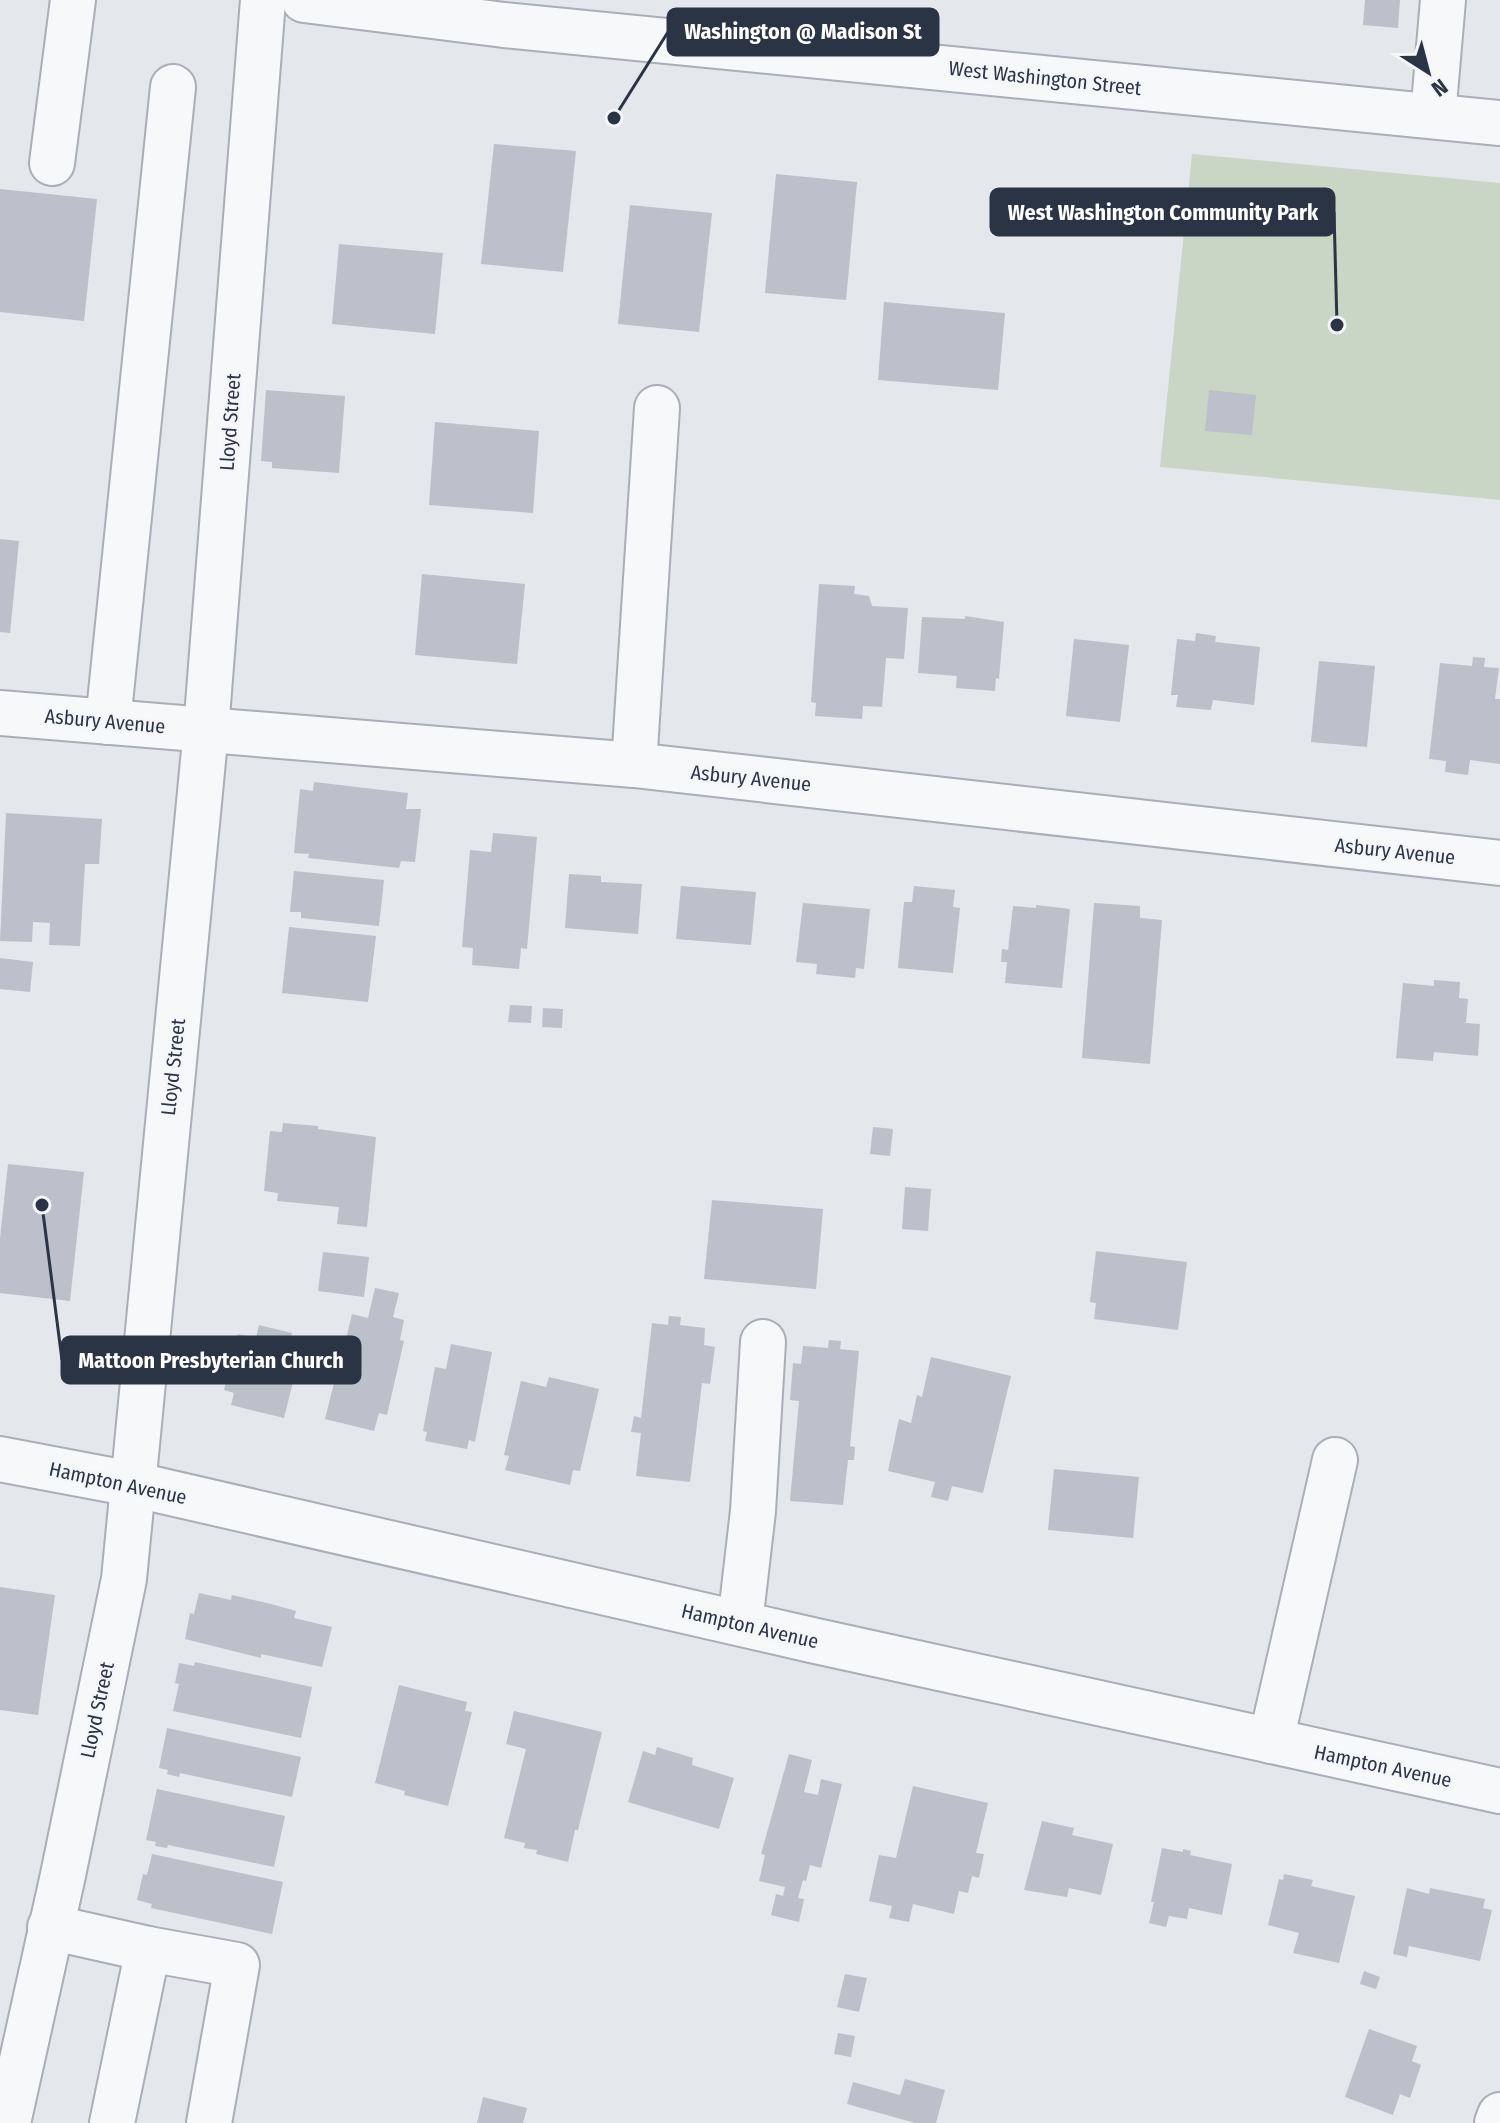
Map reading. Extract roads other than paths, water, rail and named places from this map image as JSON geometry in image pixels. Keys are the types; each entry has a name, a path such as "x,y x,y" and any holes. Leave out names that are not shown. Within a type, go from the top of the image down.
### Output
{"street":[{"path":"52,163 73,0"},
{"name":"Lloyd Street","path":"8,2123 124,1579 206,730 263,0"},
{"name":"West Washington Street","path":"304,0 404,6 536,28 1500,123"},
{"path":"1433,116 1443,0"},
{"path":"108,722 173,87"},
{"path":"634,765 657,408"},
{"name":"Asbury Avenue","path":"0,713 634,765 1500,863"},
{"path":"740,1623 753,1511 763,1342"},
{"name":"Hampton Avenue","path":"0,1459 132,1484 740,1623 1500,1791"},
{"path":"1271,1741 1335,1460"},
{"path":"50,1927 237,1965 209,2123"},
{"path":"112,2123 148,1949"},
{"path":"1497,2123 1500,2115"}],"place":[{"name":"Washington @ Madison St","path":"614,118"},
{"name":"West Washington Community Park","path":"1337,325"},
{"name":"Mattoon Presbyterian Church","path":"42,1205"}]}
